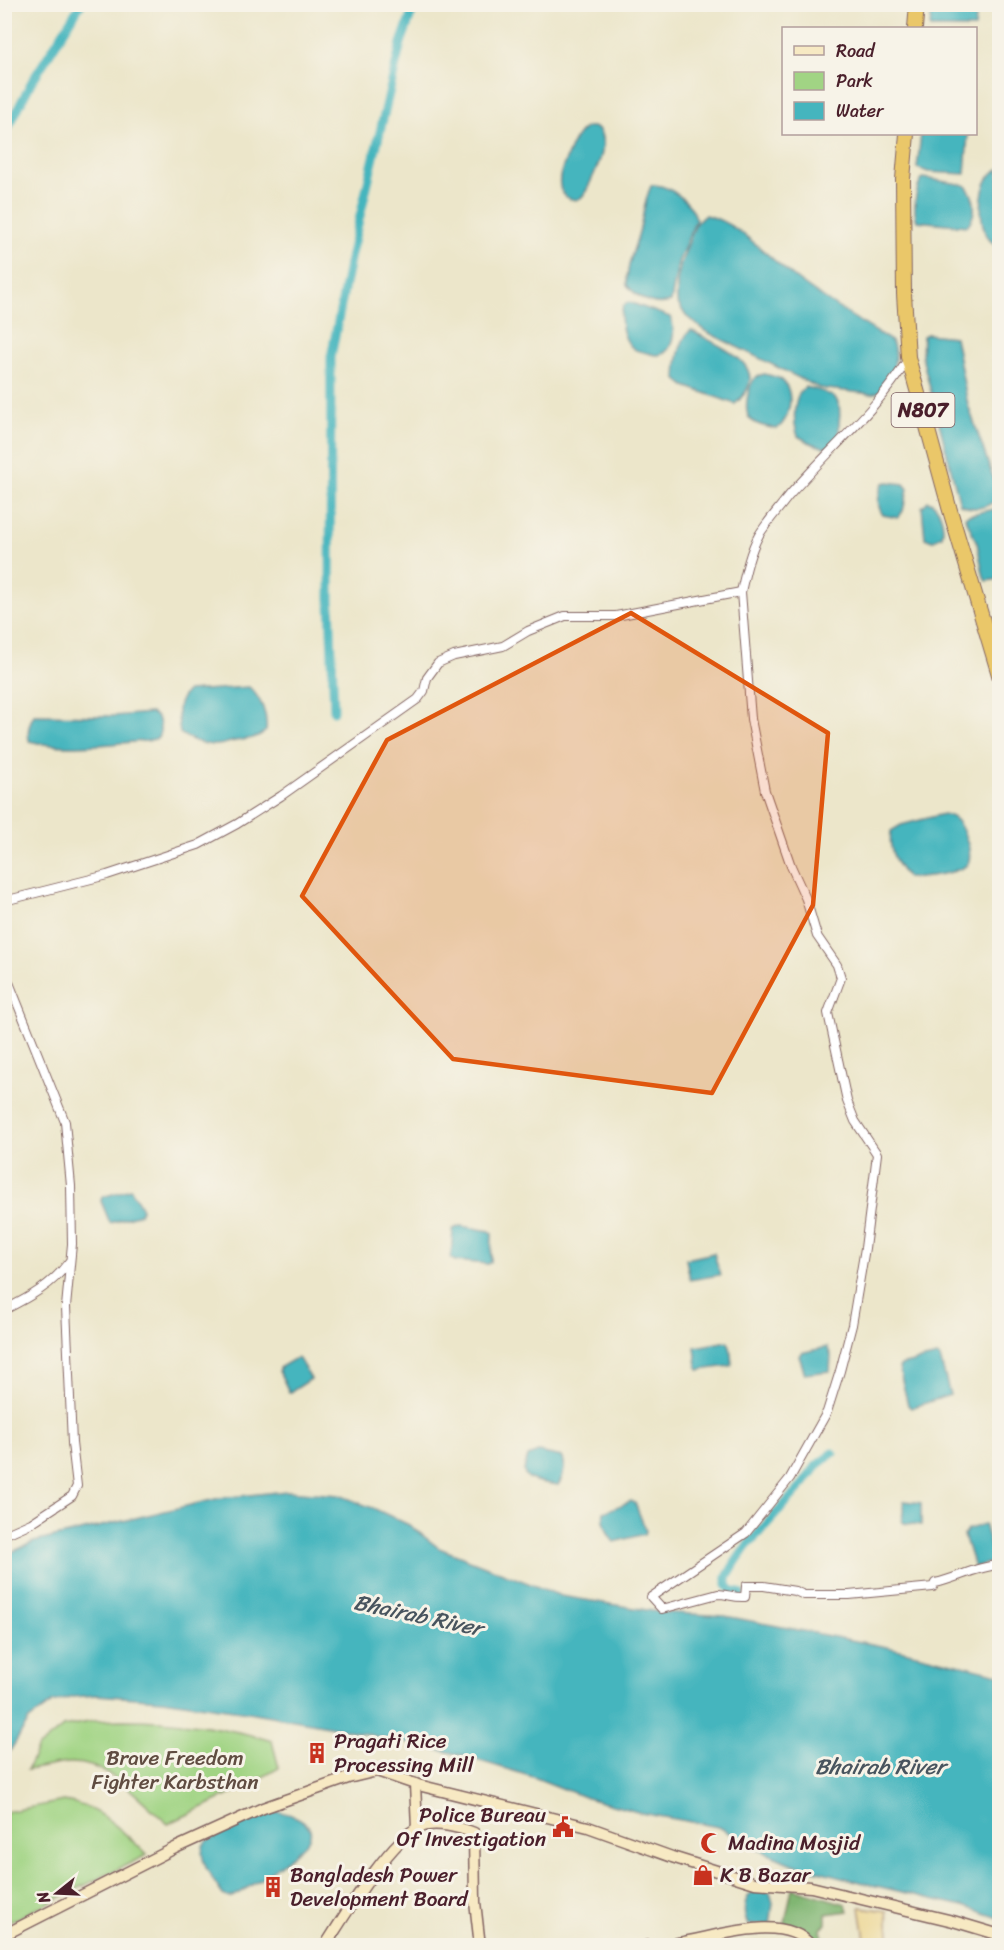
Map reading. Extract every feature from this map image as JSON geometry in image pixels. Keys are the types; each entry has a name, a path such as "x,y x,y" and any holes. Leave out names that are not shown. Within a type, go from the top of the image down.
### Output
{"highway":[{"path":"915,27 917,4"},
{"name":"N807","path":"907,135 903,179 903,282 908,357 949,507 994,636 999,678"}],"main road":[{"path":"4,1935 175,1848 263,1808 348,1778 376,1771 415,1784 588,1827 755,1883 811,1887 953,1921 999,1935"},
{"path":"415,1784 417,1828"},
{"path":"325,1946 373,1874 396,1846 417,1828 435,1824 474,1833 475,1902 480,1946"},
{"path":"646,1946 774,1928 798,1933 811,1946"}],"street":[{"path":"908,357 895,381 871,410 806,477 758,536 741,592 751,718 765,792 791,866 806,899 817,936 837,965 841,978 828,1013 846,1101 855,1121 877,1154 852,1325 827,1412 790,1478 746,1533 651,1597 662,1609 718,1594 745,1597 747,1586 764,1586 795,1591 804,1595 891,1592 933,1587 935,1583 955,1578 985,1565 999,1565"},
{"path":"4,901 107,875 198,845 237,824 418,699 424,691 432,669 438,663 454,656 503,646 528,631 565,616 616,616 741,592"},
{"path":"4,970 65,1122 72,1186 71,1260 66,1306 72,1443 77,1486 72,1496 31,1523 4,1535"},
{"path":"4,1310 38,1294 59,1275 71,1260"}],"highlighted area":[{"path":"631,613 828,733 813,905 712,1093 453,1059 302,896 387,740"}],"green space":[{"name":"Brave Freedom Fighter Karbsthan","path":"122,1720 197,1725 235,1731 272,1741 279,1768 168,1824 123,1784 97,1768 69,1763 27,1770 38,1747 63,1727 94,1721"},
{"path":"64,1801 88,1808 110,1821 147,1855 5,1924 5,1812"},
{"path":"792,1888 846,1904 848,1911 826,1914 826,1924 821,1928 823,1943 807,1932 784,1928"}],"sand":[{"path":"860,1907 887,1911 890,1945 866,1945"}],"water":[{"path":"932,5 977,5 975,27 930,27"},
{"path":"587,127 599,130 603,143 601,157 584,194 579,199 570,199 560,188 561,172 573,142"},
{"path":"921,135 968,135 965,174 928,172 917,168"},
{"path":"999,169 999,251 987,236 981,209 987,180"},
{"path":"923,178 965,185 972,195 974,205 973,216 967,226 917,221 916,199 918,187"},
{"path":"651,186 667,188 680,196 686,201 696,219 678,263 671,302 664,303 646,300 627,285 628,269 646,200"},
{"path":"705,215 718,219 744,234 813,291 891,341 895,360 883,391 871,394 819,388 705,331 686,316 677,302 677,281 681,263 696,223"},
{"path":"629,302 670,317 673,328 672,340 671,345 663,353 656,355 634,349 630,345 621,317 623,306"},
{"path":"691,330 728,350 747,368 750,379 747,391 735,404 685,386 676,379 681,346"},
{"path":"927,334 955,337 968,405 996,486 998,498 985,507 970,508 960,504 922,357 923,336"},
{"path":"765,374 781,379 789,393 788,413 777,429 756,423 748,415 747,398 753,381 759,375"},
{"path":"805,387 826,393 838,401 839,435 834,446 818,446 798,436 795,424 796,403"},
{"path":"883,483 904,484 908,489 903,511 898,518 883,515 879,508 881,487"},
{"path":"928,501 936,506 943,526 942,536 932,541 925,538 922,507"},
{"path":"994,509 998,514 999,523 999,579 987,581 984,578 977,543 965,517"},
{"path":"249,687 263,707 266,731 254,738 216,745 197,742 180,733 179,705 188,691"},
{"path":"151,713 159,720 160,731 158,738 147,741 58,746 29,741 29,728 34,715 113,716"},
{"path":"943,814 950,816 959,824 968,844 968,863 952,872 908,878 894,856 890,838 891,831 901,825"},
{"path":"131,1189 142,1209 140,1214 110,1223 101,1201 102,1197"},
{"path":"461,1226 490,1231 492,1234 491,1262 488,1264 455,1261 451,1258 453,1229"},
{"path":"714,1253 720,1275 690,1280 686,1259"},
{"path":"727,1341 730,1346 732,1364 699,1370 695,1347"},
{"path":"827,1347 831,1355 830,1371 805,1374 799,1356 801,1353"},
{"path":"937,1356 940,1358 950,1395 911,1408 908,1405 899,1368 901,1365"},
{"path":"296,1358 299,1359 311,1379 289,1392 279,1368"},
{"path":"538,1452 562,1457 564,1471 558,1485 532,1480 525,1474 528,1456"},
{"name":"Bhairab River","path":"287,1491 339,1495 409,1525 439,1548 561,1596 659,1612 725,1616 887,1647 999,1674 999,1918 963,1906 792,1864 755,1848 719,1827 641,1813 587,1798 536,1778 457,1754 334,1727 248,1712 162,1700 96,1695 73,1697 52,1703 29,1720 5,1759 5,1555 34,1542 220,1498"},
{"path":"631,1501 635,1503 646,1531 645,1534 614,1542 606,1528 604,1512"},
{"path":"904,1501 921,1503 921,1525 902,1521"},
{"path":"984,1524 994,1559 992,1562 974,1567 964,1535 967,1530"},
{"path":"278,1812 295,1816 306,1823 310,1832 309,1838 285,1861 247,1888 229,1898 223,1895 204,1861 202,1854 206,1841 259,1816"},
{"path":"763,1889 770,1893 773,1903 770,1925 749,1925 745,1903 753,1892"}],"waterway":[{"path":"4,136 31,83 81,4"},
{"path":"334,711 330,601 331,357 351,254 401,43 415,4"},
{"path":"741,1594 731,1590 727,1585 727,1577 735,1563 746,1547 804,1483 817,1465 833,1453"}],"place":[{"name":"Pragati Rice Processing Mill","path":"317,1753"},
{"name":"Police Bureau Of Investigation","path":"563,1827"},
{"name":"Madina Mosjid","path":"711,1843"},
{"name":"K B Bazar","path":"703,1875"},
{"name":"Bangladesh Power Development Board","path":"273,1887"}]}
